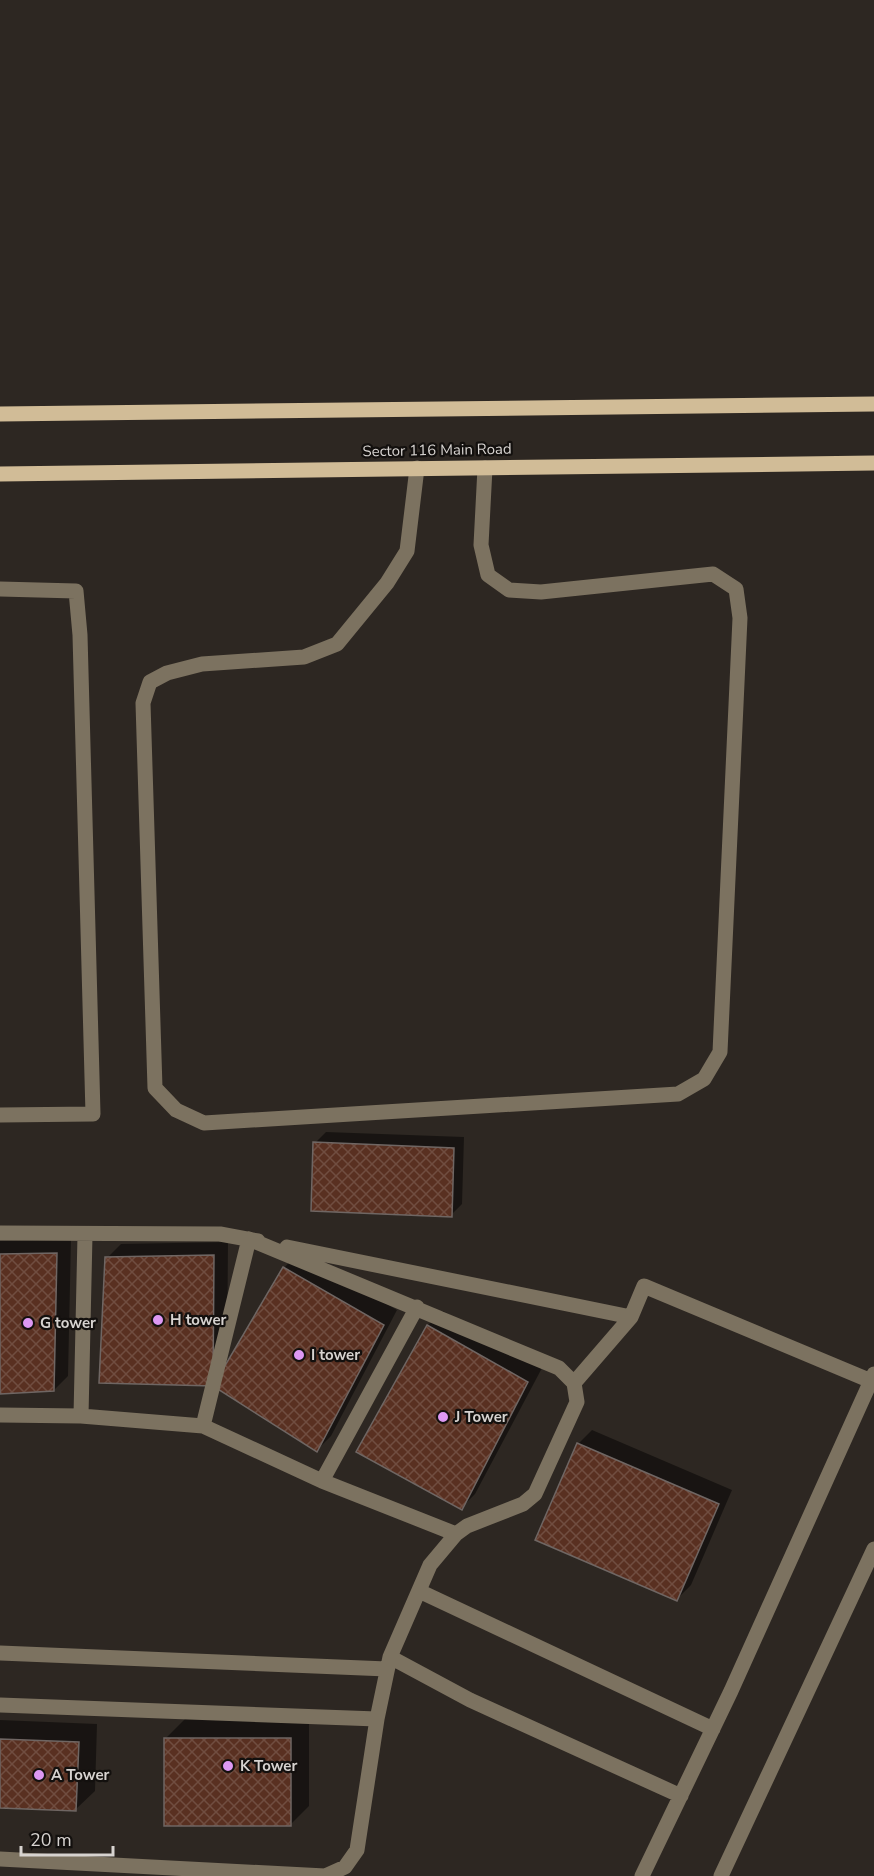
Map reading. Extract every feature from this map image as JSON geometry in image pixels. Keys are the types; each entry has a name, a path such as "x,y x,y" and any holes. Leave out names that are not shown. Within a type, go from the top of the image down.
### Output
{"main road":[{"path":"0,414 874,404"},
{"name":"Sector 116 Main Road","path":"0,474 874,463"}],"street":[{"path":"417,468 407,551 364,614 337,644 304,657 202,664 167,672 150,682 143,703 155,1088 176,1110 204,1123 678,1094 704,1079 720,1052 740,618 736,589 713,574 541,592 508,590 488,575 481,545 485,468"},
{"path":"0,589 76,591 80,635 93,1114 0,1115"},
{"path":"0,1233 220,1234 631,1317"},
{"path":"81,1416 85,1235"},
{"path":"0,1859 325,1876 345,1868 357,1850 377,1719 389,1663 430,1565 456,1534 467,1526 523,1504 535,1494 577,1402 574,1383 560,1368 249,1239"},
{"path":"203,1426 249,1239"},
{"path":"574,1383 631,1317 644,1286 872,1377 713,1729 642,1876"},
{"path":"322,1481 417,1307"},
{"path":"0,1415 81,1416 203,1426 322,1481 456,1534"},
{"path":"721,1876 874,1549"},
{"path":"419,1590 713,1729"},
{"path":"0,1653 389,1663 681,1796"},
{"path":"0,1706 377,1719"}],"building":[{"path":"313,1142 454,1148 452,1217 311,1211"},
{"name":"G tower","path":"57,1253 54,1391 0,1394 0,1254"},
{"name":"H tower","path":"214,1255 213,1386 99,1383 105,1257"},
{"name":"I tower","path":"283,1267 384,1325 317,1452 213,1386"},
{"name":"J Tower","path":"427,1325 528,1382 462,1510 356,1452"},
{"path":"577,1443 719,1504 677,1601 535,1540"},
{"name":"K Tower","path":"164,1738 291,1738 291,1826 164,1826"},
{"name":"A Tower","path":"0,1739 79,1742 76,1811 0,1808"}],"place":[{"name":"H tower","path":"158,1320"},
{"name":"G tower","path":"28,1323"},
{"name":"I tower","path":"299,1355"},
{"name":"J Tower","path":"443,1417"},
{"name":"K Tower","path":"228,1766"},
{"name":"A Tower","path":"39,1775"}]}
